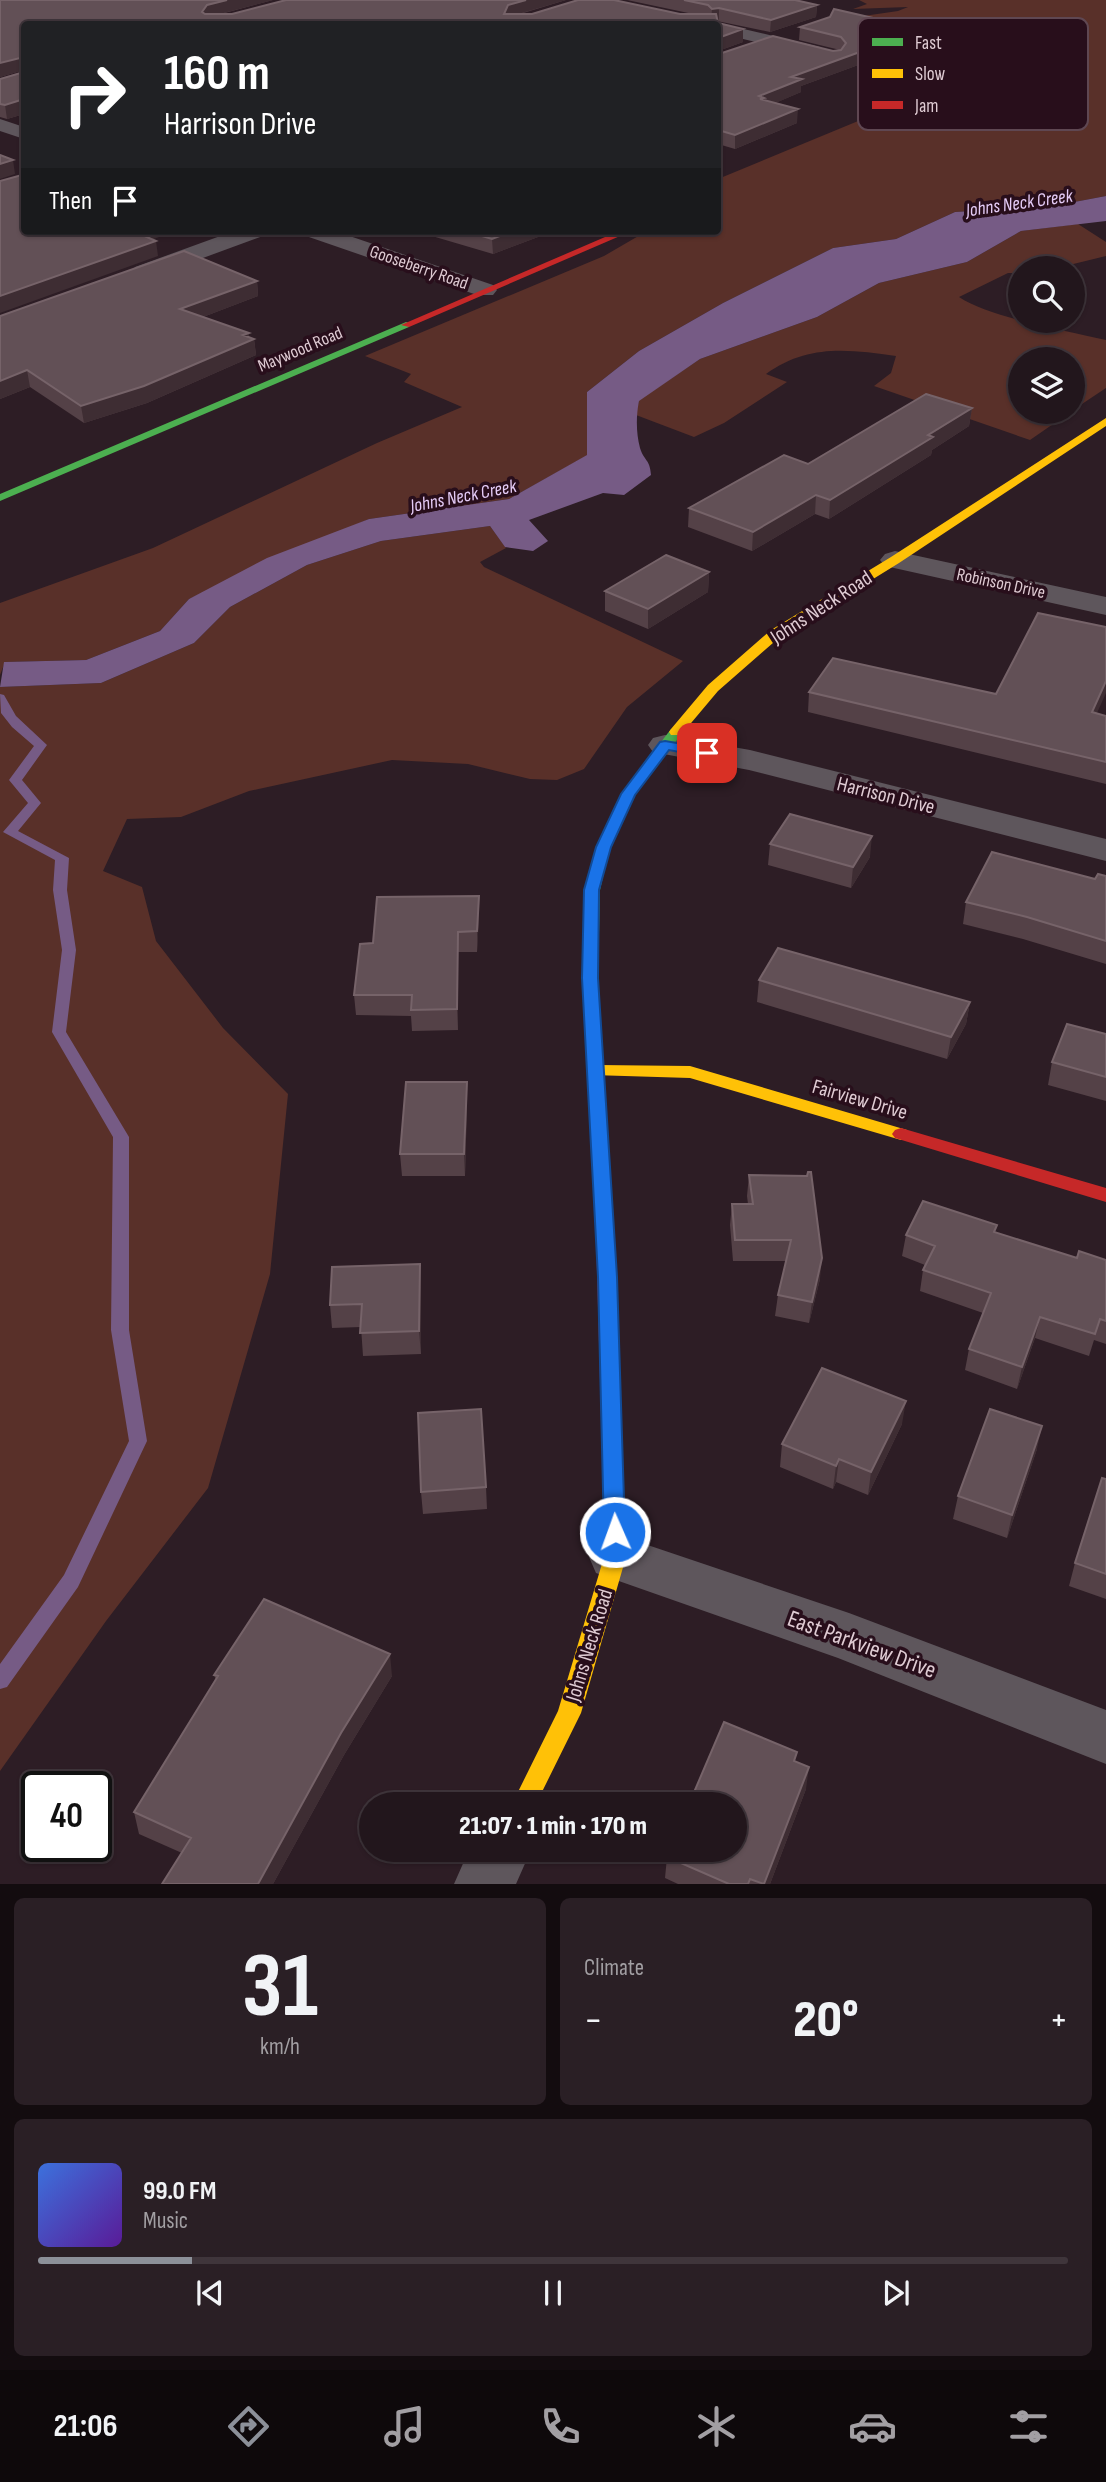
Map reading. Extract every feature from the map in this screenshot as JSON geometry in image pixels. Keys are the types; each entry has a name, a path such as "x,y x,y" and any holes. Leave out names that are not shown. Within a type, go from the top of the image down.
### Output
{"street":[{"path":"721,29 833,56"},
{"path":"744,50 796,31"},
{"path":"0,125 21,132"},
{"path":"128,277 244,235"},
{"name":"Gooseberry Road","path":"326,235 485,290"},
{"name":"Maywood Road","path":"0,498 615,236"},
{"name":"Johns Neck Road","path":"530,1792 569,1713 615,1558 607,1277 598,1071 590,978 592,890 603,847 628,794 665,745 713,688 776,633 1103,426"},
{"name":"Robinson Drive","path":"895,560 1106,606"},
{"name":"Harrison Drive","path":"665,745 750,760 1106,850"},
{"name":"Fairview Drive","path":"598,1071 691,1072 1106,1195"},
{"name":"East Parkview Drive","path":"615,1558 849,1637 1106,1737"},
{"path":"484,1884 495,1862"}],"shaded area":[{"path":"859,0 1106,0 1106,196 1053,206 955,212 896,239 833,248 723,303 639,351 587,392 588,455 509,499 369,519 189,599 160,631 86,660 5,662 0,675 0,603 153,548 377,443 462,407 404,382 411,374 365,356 604,256 640,235 721,235 721,178 858,121 858,130 1088,130 1088,18 858,18 858,25 836,20 898,11 908,7 853,9 867,4"},
{"path":"1106,196 1106,221 1021,231 967,262 879,283 817,317 700,359 639,401 638,436 651,475 624,495 603,493 529,520 548,541 533,551 505,547 490,526 381,541 307,565 230,607 194,643 101,683 0,687 4,662 86,660 160,631 189,599 267,558 369,519 509,499 587,455 587,392 639,351 723,303 833,248 896,239 955,212 1053,206"},
{"path":"1078,224 1106,242 1106,256 1085,261 1085,256 1008,256 1008,273 959,297 1008,317 1008,333 1075,333 1106,340 1106,388 1085,402 1085,347 1008,347 1008,424 1053,424 1030,440 874,386 891,373 896,356 861,352 812,353 781,364 766,374 787,382 724,423 694,437 636,415 639,400 700,359 817,317 879,283 967,262 1021,231"},
{"path":"490,526 506,548 480,562 484,567 683,661 627,707 584,769 557,780 530,779 468,764 392,760 249,791 181,817 127,819 103,871 142,887 156,941 223,1028 288,1094 270,1274 208,1488 106,1621 0,1771 0,687 101,683 194,643 230,607 307,565 381,541"}],"building":[{"path":"0,0 227,0 207,5 202,12 232,14 286,0 526,0 508,5 504,14 532,14 578,0 614,0 680,14 716,14 718,21 21,21 21,58 0,63"},
{"path":"684,0 795,0 817,5 771,20 719,8 712,9 708,5"},
{"path":"834,9 873,18 858,18 858,53 791,77 802,79 759,96 764,98 760,99 798,109 735,135 721,131 721,53 773,36 833,51 841,50 846,43 841,37 800,27 830,17"},
{"path":"721,24 743,29 721,37"},
{"path":"21,73 21,100 0,104 0,79"},
{"path":"0,155 13,160 0,164"},
{"path":"21,175 21,235 142,235 156,241 0,296 0,181"},
{"path":"478,235 502,235 492,239"},
{"path":"184,251 257,281 180,309 249,333 243,335 254,339 144,386 81,406 27,370 0,381 0,316"},
{"path":"926,394 972,408 928,435 933,437 830,500 816,495 753,532 689,508 784,455 808,464"},
{"path":"666,555 709,572 648,609 605,591"},
{"path":"1038,613 1106,627 1106,681 1092,712 1106,716 1106,762 809,692 833,658 996,694"},
{"path":"790,814 872,836 853,867 770,844"},
{"path":"992,852 1095,879 1098,874 1106,876 1106,941 966,902"},
{"path":"479,896 477,931 458,932 457,1009 411,1010 412,995 354,995 360,944 373,943 377,897"},
{"path":"778,948 970,1002 951,1037 759,980"},
{"path":"1067,1024 1106,1034 1106,1077 1052,1062"},
{"path":"406,1082 467,1082 464,1154 400,1154"},
{"path":"808,1172 811,1172 822,1258 812,1302 778,1295 791,1240 735,1240 732,1204 753,1204 749,1175 807,1176"},
{"path":"923,1201 997,1225 994,1232 1077,1258 1079,1251 1106,1260 1106,1321 1100,1319 1095,1334 1040,1317 1022,1367 969,1349 991,1293 923,1270 935,1246 906,1235"},
{"path":"420,1264 419,1331 360,1333 362,1304 330,1305 332,1267"},
{"path":"822,1368 906,1401 871,1472 839,1459 836,1466 782,1444"},
{"path":"481,1409 486,1487 421,1492 418,1413"},
{"path":"990,1409 1042,1426 1012,1515 958,1496"},
{"path":"1102,1478 1106,1479 1106,1574 1075,1563"},
{"path":"264,1599 390,1654 341,1733 258,1884 162,1884 191,1838 134,1812 218,1676 214,1675"},
{"path":"724,1722 797,1752 794,1761 809,1767 764,1884 750,1879 748,1884 729,1884 678,1862 747,1862 747,1792 694,1792"}],"waterway":[{"path":"0,698 11,719 41,745 15,780 35,803 10,832 62,858 60,890 69,950 59,1032 121,1137 120,1330 138,1441 71,1581 0,1680"}],"traffic: fast":[{"path":"0,498 406,325"},
{"path":"605,1236 590,978 592,890 603,847 628,794 676,732"}],"traffic: slow":[{"path":"676,732 713,688 776,633 895,560 1106,421"},
{"path":"598,1071 690,1072 901,1134"},
{"path":"530,1792 569,1713 615,1557 612,1452"}],"traffic: jam":[{"path":"406,325 615,236"},
{"path":"901,1134 1106,1195"},
{"path":"605,1236 612,1452"}],"route":[{"path":"615,1532 598,1071 590,978 592,890 603,847 628,794 665,745 707,753"}],"water label":[{"name":"Johns Neck Creek","path":"1019,202"},
{"name":"Johns Neck Creek","path":"463,495"}]}
